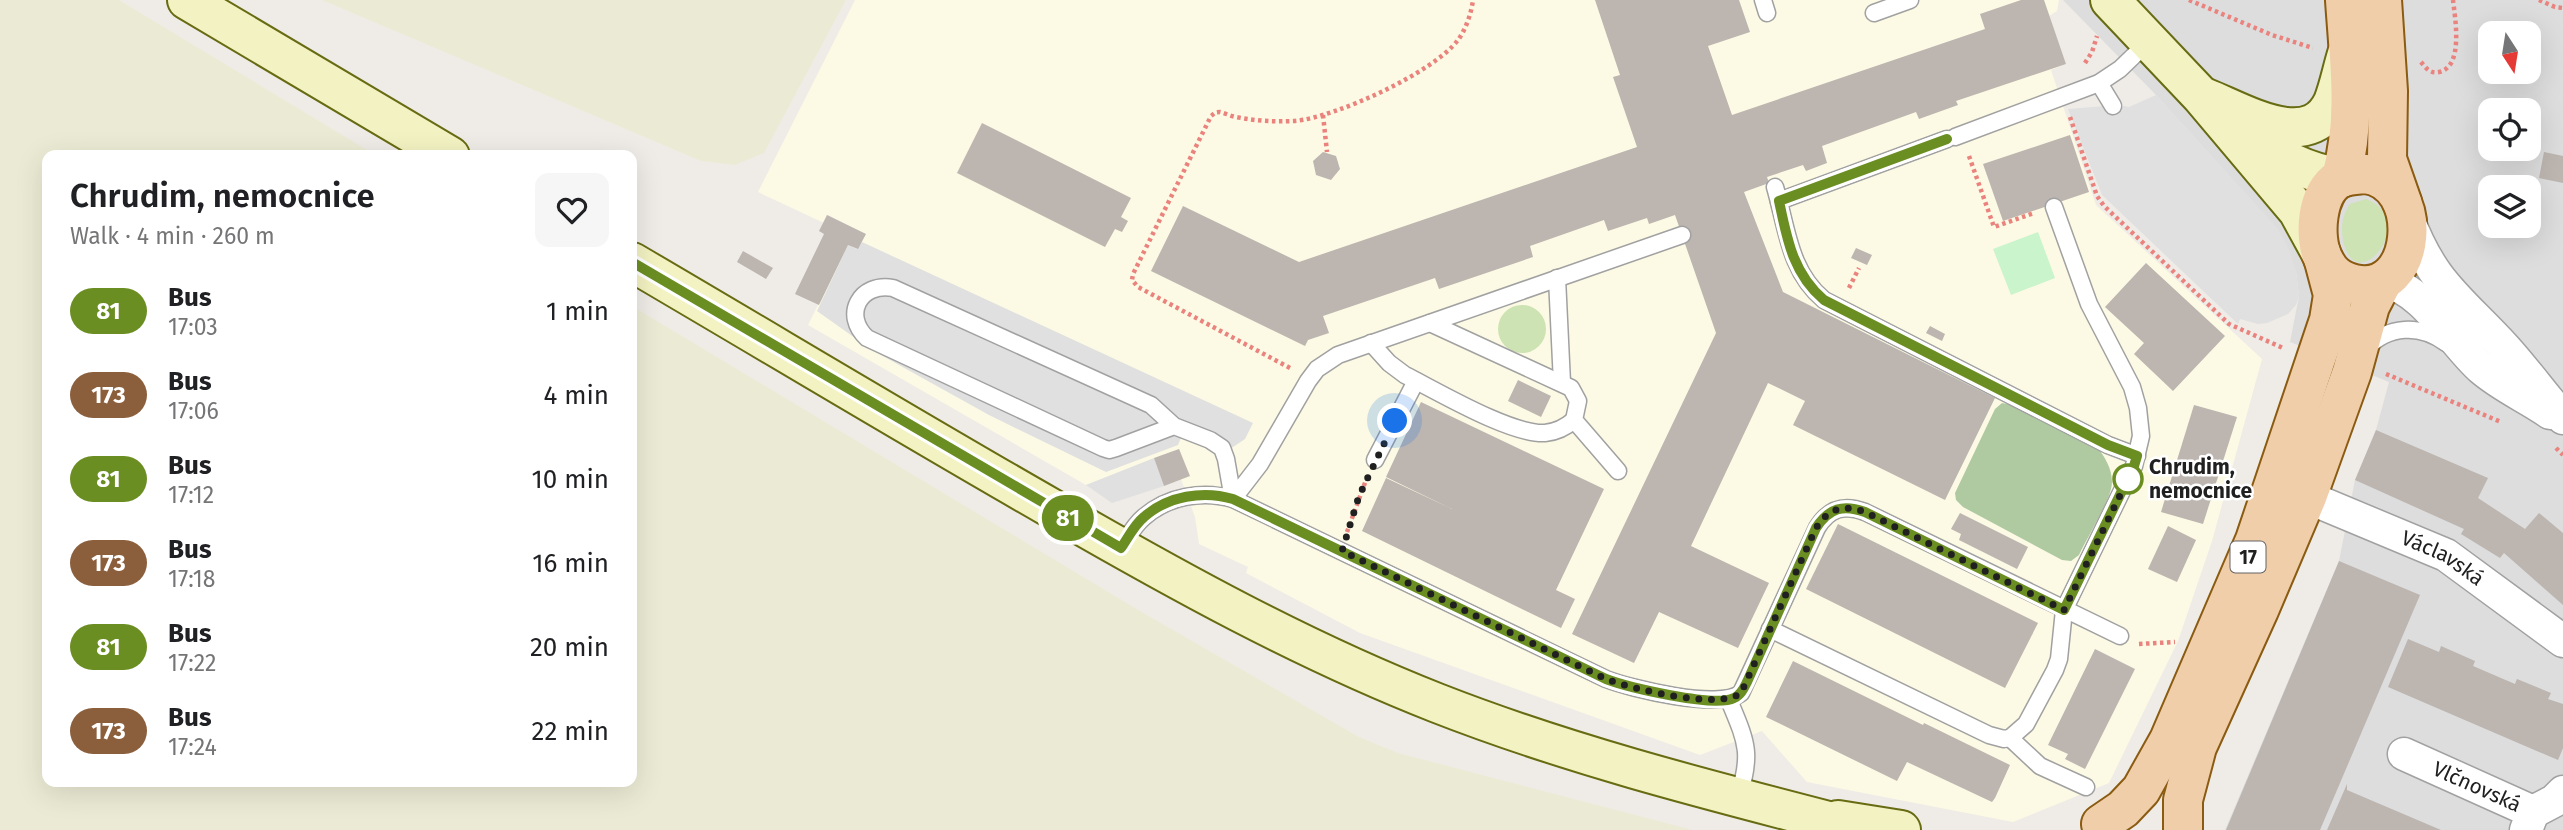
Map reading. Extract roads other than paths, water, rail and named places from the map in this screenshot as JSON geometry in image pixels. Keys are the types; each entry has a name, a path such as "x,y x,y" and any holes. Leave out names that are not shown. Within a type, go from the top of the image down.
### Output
{"main road":[{"path":"2341,178 2350,134 2335,50 2345,0"},
{"path":"2382,0 2388,159 2404,209 2407,239 2402,259 2383,281 2365,285 2349,283 2330,272 2322,257 2317,236 2320,212 2331,186 2341,178 2365,174 2378,176 2393,187 2404,209"},
{"name":"17","path":"2096,828 2133,800 2157,764 2255,540 2329,320 2333,295 2322,257"},
{"name":"17","path":"2183,830 2183,800 2197,747 2307,497 2368,373 2370,306 2383,281"},
{"path":"2096,828 2125,815 2148,815 2164,821 2176,830"}],"street":[{"path":"187,0 440,150"},
{"path":"2103,13 2148,41 2201,96 2303,217 2322,257"},
{"path":"2201,96 2273,125 2301,127 2312,123 2328,109 2336,93 2335,50"},
{"path":"2201,96 2284,160 2310,172 2341,178"},
{"path":"2404,209 2420,250 2439,280 2455,300 2502,345 2558,427"},
{"path":"637,265 1121,548 1292,639 1437,703 1594,757 1863,830"},
{"path":"2383,281 2398,285 2412,295 2480,367 2558,427"},
{"name":"Václavská","path":"2307,497 2446,555 2563,642"},
{"name":"Vlčnovská","path":"2404,754 2530,821"},
{"path":"2530,821 2563,792"},
{"path":"1787,810 1901,830"}],"lane":[{"path":"1874,13 1910,0"},
{"path":"2137,456 2108,445 1824,300 1806,284 1794,261 1777,194 1954,137 2099,83 2120,69 2148,41"},
{"path":"2099,83 2113,106"},
{"path":"1770,629 1989,735 2010,738 2026,724 2055,670 2061,649 2064,610 2134,466 2141,436 2132,387 2089,304 2054,207"},
{"path":"1233,499 1260,464 1308,381 1326,361 1682,235"},
{"path":"1557,278 1562,383"},
{"path":"1174,426 1116,448 1102,448 867,338 857,326 856,309 863,295 870,290 893,288 1151,405 1174,426 1210,440 1222,448 1233,499"},
{"path":"1371,343 1396,369 1416,381 1522,430 1546,433 1557,431 1574,420 1578,401 1570,388 1430,323"},
{"path":"2368,373 2366,348 2385,333 2411,329 2427,332 2440,339 2480,367"},
{"path":"1375,460 1416,381"},
{"path":"1574,420 1618,471"},
{"path":"1121,548 1143,517 1156,508 1196,494 1217,494 1233,499 1606,679 1640,690 1729,700 1741,693 1816,528 1823,518 1841,507 1852,507 2120,636"},
{"path":"1729,700 1747,747 1745,777 1738,798"},
{"path":"2010,738 2040,765 2086,787"}],"place":[{"name":"Chrudim, nemocnice","path":"2128,479"}]}
